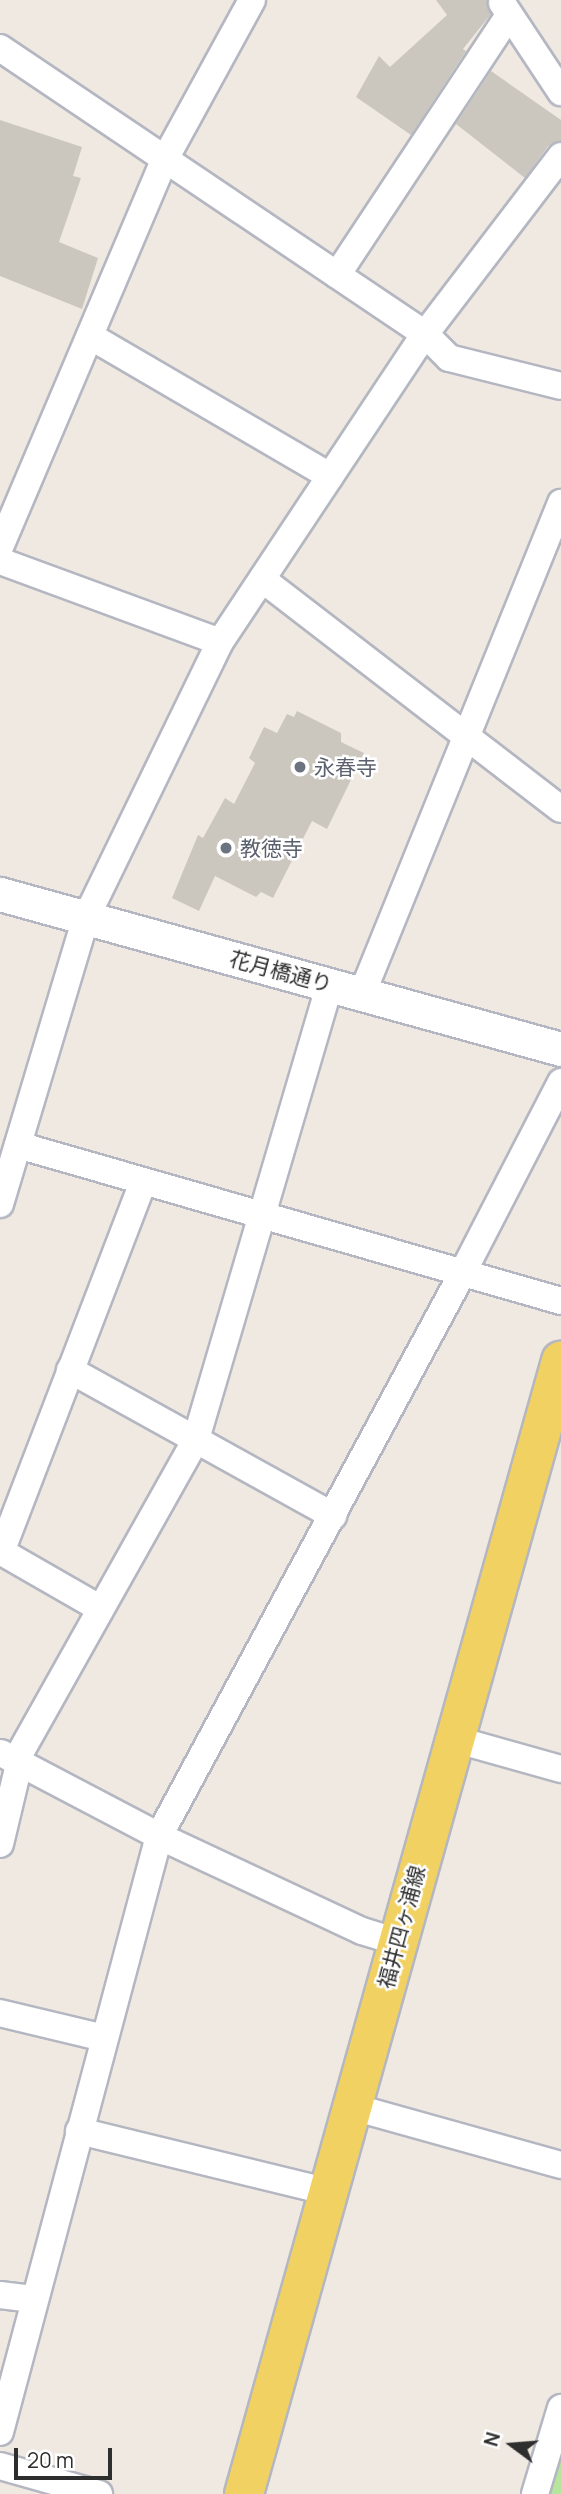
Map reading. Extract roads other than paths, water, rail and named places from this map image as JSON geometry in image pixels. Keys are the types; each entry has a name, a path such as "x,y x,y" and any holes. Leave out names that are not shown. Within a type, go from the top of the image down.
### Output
{"main road":[{"name":"福井四ヶ浦線","path":"244,2494 561,1362"}],"street":[{"path":"0,547 165,159 252,0"},
{"path":"337,275 504,7 561,92"},
{"path":"0,48 425,334 449,358 561,386"},
{"path":"0,1204 86,918 220,642 425,334 561,156"},
{"path":"90,336 330,476"},
{"path":"362,994 561,503"},
{"path":"0,561 220,642"},
{"path":"262,579 561,808"},
{"name":"花月橋通り","path":"0,894 561,1049"},
{"path":"0,1844 11,1760 101,1609 196,1439 265,1217 330,985"},
{"path":"0,2432 159,1836 333,1516 561,1082"},
{"path":"18,1145 561,1301"},
{"path":"101,1609 0,1551 143,1182"},
{"path":"70,1370 333,1516"},
{"path":"454,1739 561,1769"},
{"path":"11,1760 159,1836 362,1931 397,1942"},
{"path":"0,2013 104,2038"},
{"path":"353,2107 561,2165"},
{"path":"79,2132 329,2192"},
{"path":"0,2295 35,2298"},
{"path":"535,2494 561,2408"},
{"path":"0,2466 99,2494"}],"place":[{"name":"永春寺","path":"300,767"},
{"name":"教徳寺","path":"226,848"}]}
